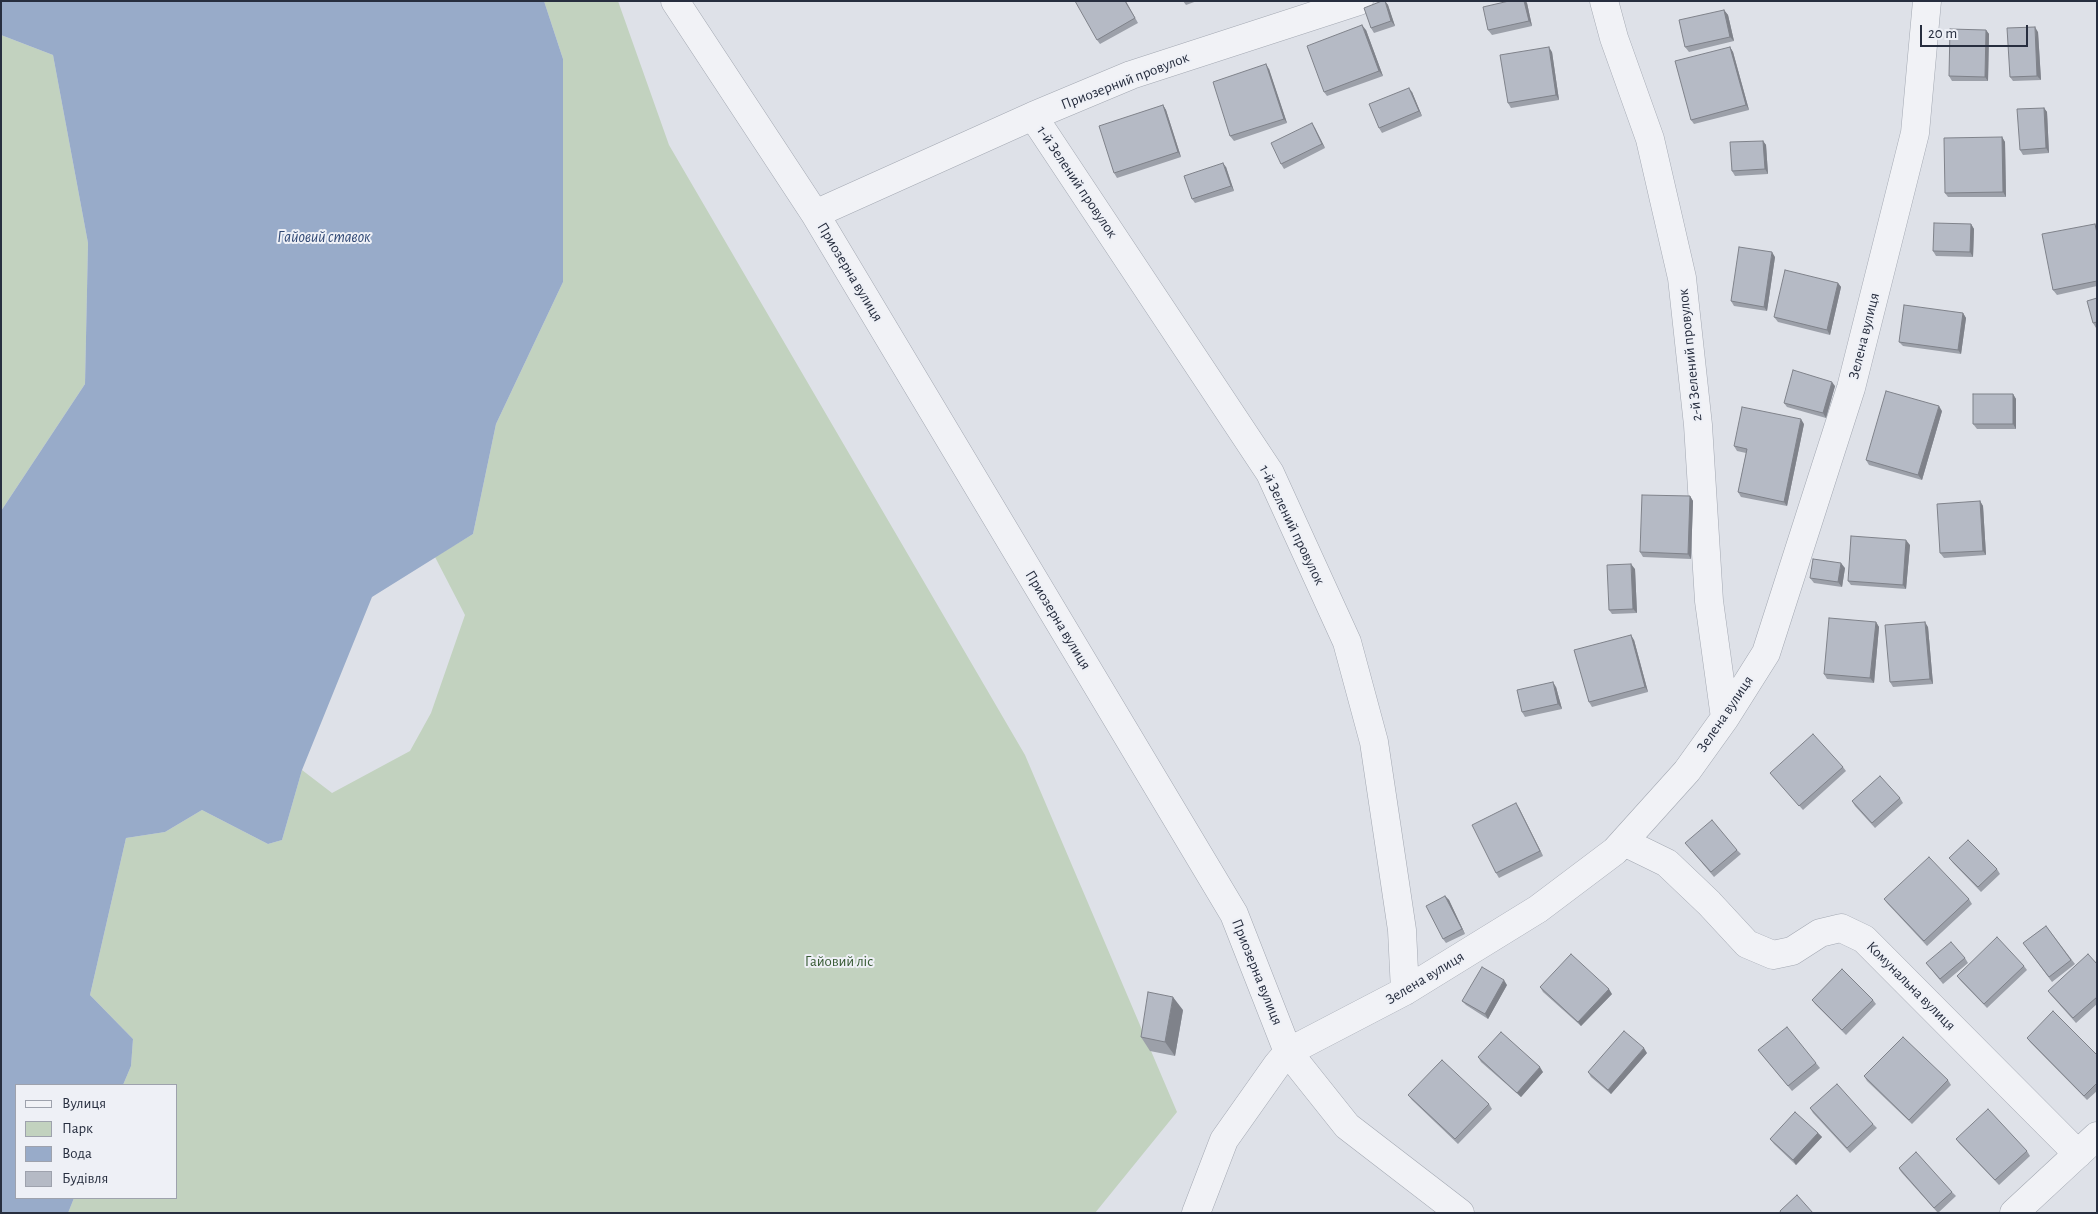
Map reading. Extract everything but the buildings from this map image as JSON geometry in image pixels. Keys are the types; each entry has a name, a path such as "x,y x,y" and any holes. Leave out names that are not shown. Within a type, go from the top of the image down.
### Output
{"street":[{"name":"Приозерна вулиця","path":"675,1 815,214 1234,914 1288,1052 1346,1126 1460,1213"},
{"name":"Приозерний провулок","path":"815,214 1033,116 1131,75 1359,1"},
{"name":"2-й Зелений провулок","path":"1604,1 1614,38 1650,139 1682,278 1698,425 1709,601 1726,718"},
{"name":"Зелена вулиця","path":"1196,1213 1224,1140 1288,1052 1405,991 1538,909 1615,852 1687,771 1726,718 1766,653 1850,388 1915,133 1927,1"},
{"name":"1-й Зелений провулок","path":"1033,116 1270,473 1346,642 1374,742 1402,930 1405,991"},
{"name":"Комунальна вулиця","path":"1624,842 1667,863 1709,903 1747,944 1773,955 1792,951 1820,933 1841,928 1864,939 2087,1145 2014,1213"}],"green space":[{"name":"Гайовий ліс","path":"544,1 618,1 669,145 1025,755 1177,1112 1095,1213 68,1213 74,1199 178,1199 178,1084 123,1084 131,1066 133,1039 90,995 126,838 165,832 202,810 268,844 282,840 302,770 332,793 410,751 431,713 465,615 435,557 473,534 496,424 563,282 563,59"},
{"path":"1,35 53,55 88,243 85,384 1,511"}],"water":[{"name":"Гайовий ставок","path":"1,1 544,1 563,59 563,282 496,424 473,534 372,597 302,770 282,840 268,844 202,810 165,832 126,838 90,995 133,1039 131,1066 123,1084 15,1084 15,1199 74,1199 68,1213 1,1213 1,511 85,384 88,243 53,55 1,35"}]}
